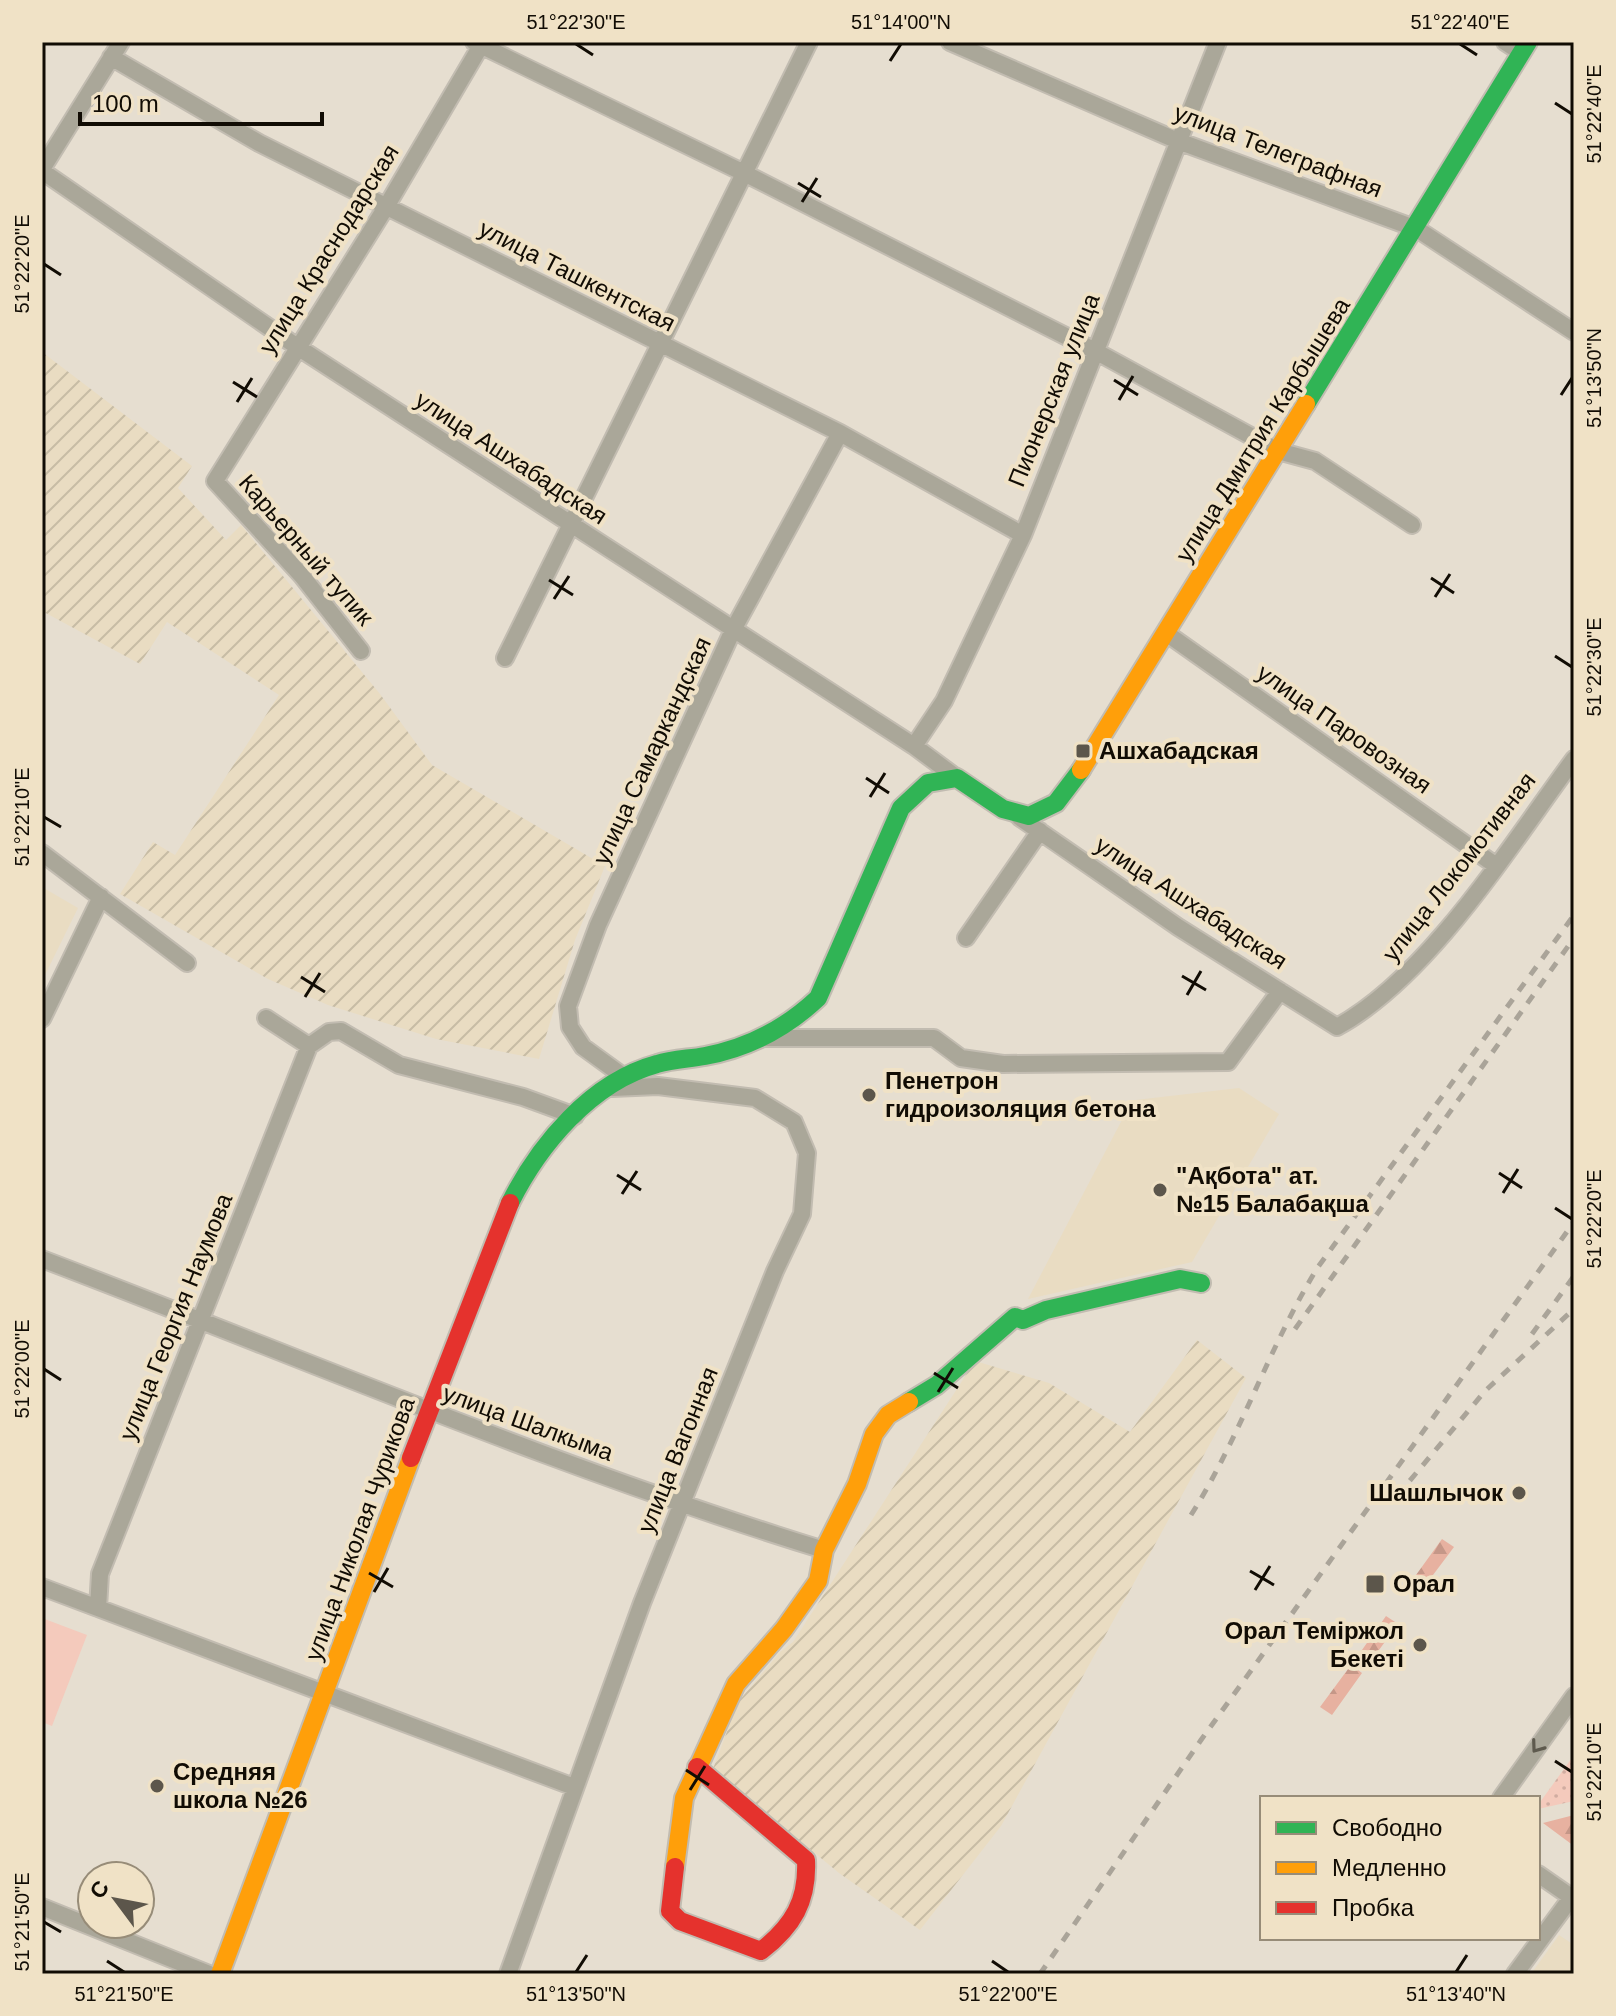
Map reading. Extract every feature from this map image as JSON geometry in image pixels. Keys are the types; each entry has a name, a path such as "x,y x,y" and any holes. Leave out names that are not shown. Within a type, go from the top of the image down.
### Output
{"street":[{"path":"42,170 121,42"},
{"path":"505,658 809,42"},
{"name":"улица Телеграфная","path":"950,42 1178,141 1417,229 1574,332"},
{"name":"Пионерская улица","path":"914,746 944,701 1023,535 1218,42"},
{"path":"1505,42 1525,48"},
{"path":"479,43 1097,352 1278,451 1315,461 1412,525"},
{"name":"улица Краснодарская","path":"215,481 296,346 386,207 479,43"},
{"name":"улица Дмитрия Карбышева","path":"1019,817 1039,817 1054,808 1417,229 1525,48"},
{"name":"улица Ташкентская","path":"111,57 259,143 840,433 1023,535"},
{"name":"улица Ашхабадская","path":"42,170 296,346 914,746 957,778"},
{"name":"улица Самаркандская","path":"620,1084 583,1047 570,1027 568,1006 598,925 733,630 840,433"},
{"name":"Карьерный тупик","path":"215,481 245,518 302,576 361,651"},
{"name":"улица Паровозная","path":"1166,633 1495,865"},
{"name":"улица Локомотивная","path":"1337,1027 1365,1012 1417,965 1574,759"},
{"path":"957,778 1019,817"},
{"name":"улица Николая Чурикова","path":"220,1974 428,1412 508,1208 550,1140 575,1116 646,1067 708,1056 763,1038 795,1021 818,998 895,817 908,795 922,783 957,778"},
{"name":"улица Ашхабадская","path":"1019,817 1178,927 1337,1027"},
{"path":"966,938 1040,831"},
{"path":"42,853 187,963"},
{"path":"42,1019 101,897"},
{"path":"763,1038 934,1038 961,1058 1003,1064 1228,1062 1280,991"},
{"path":"266,1018 309,1046 329,1032 341,1031 399,1065 523,1097 575,1116"},
{"name":"улица Георгия Наумова","path":"98,1608 100,1574 309,1046"},
{"name":"улица Вагонная","path":"508,1974 642,1603 775,1271 802,1214 807,1153 794,1122 755,1098 620,1084"},
{"name":"улица Шалкыма","path":"42,1259 428,1412 683,1507 824,1550"},
{"path":"697,1767 806,1860 809,1884 802,1908 761,1951 680,1921 670,1911 684,1798 697,1767 736,1684 784,1629 818,1581 824,1550 857,1484 874,1434 888,1415 937,1385 1015,1317 1023,1320 1046,1310 1180,1279 1201,1283"},
{"path":"42,1587 574,1787"},
{"path":"1502,1796 1574,1696"},
{"path":"1515,1974 1573,1898 1540,1875"},
{"path":"42,1907 209,1974"}],"shaded area":[{"path":"42,352 192,466 178,488 226,540 241,525 380,694 432,765 605,866 575,940 539,1059 436,1039 328,1005 268,979 120,894 153,842 175,855 279,695 167,622 140,664 42,611"},
{"path":"42,887 78,908 42,981"},
{"name":"\"Ақбота\" ат. №15 Балабақша","path":"1239,1088 1279,1114 1192,1262 1028,1299 1123,1118 1127,1101"},
{"path":"1197,1340 1246,1378 1001,1826 920,1930 839,1873 713,1769 738,1702 780,1652 793,1642 975,1361 1049,1383 1130,1432"},
{"path":"42,1618 87,1635 52,1726 42,1722"},
{"path":"1574,1755 1574,1801 1540,1809 1540,1802"},
{"path":"1559,1935 1574,1945 1574,1974 1531,1974"}],"green space":[{"path":"1442,1539 1454,1547 1427,1583 1416,1575"},
{"path":"1386,1616 1398,1624 1368,1665 1357,1657"},
{"path":"1351,1665 1362,1673 1332,1715 1320,1707"},
{"path":"1574,1815 1574,1846 1543,1823"}],"railway":[{"path":"1191,1515 1225,1454 1318,1267 1574,915"},
{"path":"1295,1329 1574,938"},
{"path":"1040,1974 1201,1740 1574,1222"},
{"path":"1532,1334 1574,1276"},
{"path":"1397,1496 1485,1391 1574,1309"}],"traffic: fast":[{"path":"1306,404 1528,42"},
{"path":"510,1203 552,1138 570,1118 610,1085 657,1064 721,1052 752,1042 793,1019 818,998 901,808 928,783 957,778 1003,809 1029,816 1056,803 1081,770"},
{"path":"909,1402 937,1385 1015,1317 1023,1320 1046,1310 1180,1279 1201,1283"}],"traffic: slow":[{"path":"1081,770 1306,404"},
{"path":"675,1867 684,1798 736,1684 784,1629 818,1581 824,1550 857,1484 874,1434 888,1415 909,1402"},
{"path":"220,1974 411,1458"}],"traffic: jam":[{"path":"411,1458 510,1203"},
{"path":"675,1867 670,1911 680,1921 761,1951 790,1922 804,1888 806,1860 697,1767"}],"place":[{"name":"Ашхабадская","path":"1083,751"},
{"name":"Пенетрон гидроизоляция бетона","path":"869,1095"},
{"name":"\"Ақбота\" ат. №15 Балабақша","path":"1160,1190"},
{"name":"Шашлычок","path":"1519,1493"},
{"name":"Орал","path":"1375,1584"},
{"name":"Орал Теміржол Бекеті","path":"1420,1645"},
{"name":"Средняя школа №26","path":"157,1786"}]}
